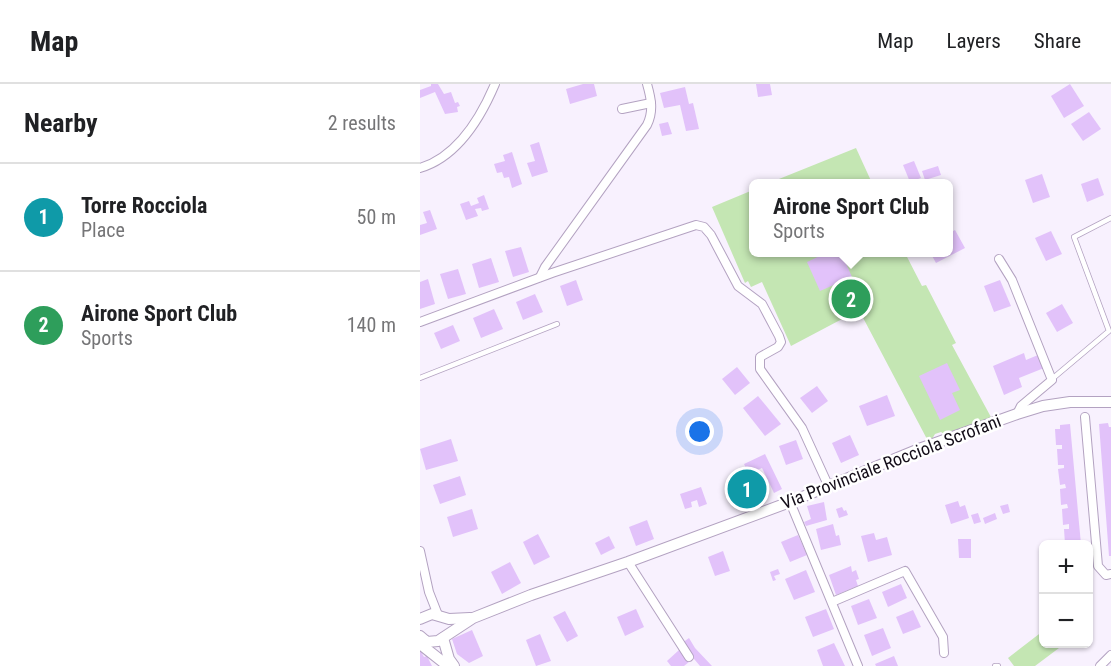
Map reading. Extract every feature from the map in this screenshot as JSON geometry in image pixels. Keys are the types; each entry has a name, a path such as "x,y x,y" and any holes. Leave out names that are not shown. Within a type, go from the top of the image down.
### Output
{"street":[{"path":"420,168 448,152 459,142 476,121 495,84"},
{"path":"540,277 647,125 651,117 651,103 646,84"},
{"path":"622,109 651,103"},
{"path":"420,322 540,277 696,225 704,227 711,235 738,286 762,304 779,336 781,342 778,347 760,357 760,369 802,428 828,485"},
{"path":"999,259 1012,280 1052,380 1021,406 1017,414"},
{"name":"Via Provinciale Rocciola Scrofani","path":"473,618 790,502 919,449 1017,414 1043,406 1070,402 1111,402"},
{"path":"1085,417 1098,567 1106,575 1111,574"},
{"path":"790,502 858,666"},
{"path":"420,551 429,592 439,616 446,625 444,637 449,659 448,666"},
{"path":"628,562 689,657"},
{"path":"832,602 905,571 944,637 944,653"},
{"path":"421,619 429,592"},
{"path":"421,619 429,614 449,619 473,618"},
{"path":"422,640 436,642 473,618"},
{"path":"422,640 433,654 448,666"},
{"path":"1100,666 1111,655"}],"lane":[{"path":"1052,380 1109,331 1074,237 1111,218"},
{"path":"420,378 557,324"}],"green space":[{"path":"856,148 870,179 779,179"},
{"path":"749,192 749,257 907,257 922,286 926,285 956,343 952,345 992,419 946,435 941,432 935,434 928,441 860,312 791,346 762,282 751,287 748,281 745,283 712,207"},
{"path":"1039,634 1039,648 1059,648 1035,666 1014,666 1008,658"}],"building":[{"path":"431,84 438,84 444,94 451,92 455,103 458,102 460,106 457,107 458,112 445,114 435,92 420,98 420,90"},
{"path":"583,84 594,84 597,96 570,104 566,89"},
{"path":"756,84 770,84 772,95 758,97"},
{"path":"1070,84 1084,106 1064,118 1051,96"},
{"path":"685,87 689,104 693,103 699,129 686,131 680,105 664,108 660,93"},
{"path":"1089,112 1101,129 1083,141 1071,124"},
{"path":"668,122 672,134 662,136 659,124"},
{"path":"539,142 548,172 532,177 527,163 535,161 530,145"},
{"path":"512,152 522,184 512,188 509,177 504,178 502,172 497,173 494,164 505,161 503,155"},
{"path":"914,161 921,178 909,179 903,165"},
{"path":"938,166 941,175 925,179 922,171"},
{"path":"1042,174 1050,197 1033,203 1025,180"},
{"path":"1098,178 1104,195 1087,202 1081,184"},
{"path":"484,195 489,209 482,211 481,208 475,209 478,216 466,220 460,204 469,201 471,206 479,203 477,198"},
{"path":"430,210 437,229 420,235 420,225 427,223 423,212"},
{"path":"955,230 965,248 953,254 953,231"},
{"path":"1051,231 1062,254 1046,261 1035,238"},
{"path":"521,247 529,272 513,277 505,251"},
{"path":"818,257 843,257 852,277 820,291 807,262"},
{"path":"933,257 948,257 936,263"},
{"path":"491,258 499,282 479,288 472,264"},
{"path":"458,269 466,294 448,299 440,274"},
{"path":"428,279 435,304 420,309 420,282"},
{"path":"576,280 583,300 567,306 560,286"},
{"path":"1000,280 1011,306 994,312 984,286"},
{"path":"535,294 543,312 523,320 516,302"},
{"path":"1062,304 1073,323 1057,332 1046,313"},
{"path":"494,309 503,329 481,338 473,318"},
{"path":"453,325 460,341 441,349 434,333"},
{"path":"1024,353 1026,360 1038,355 1044,368 1019,378 1022,387 1004,395 993,366"},
{"path":"947,363 960,390 952,393 960,410 940,420 919,376"},
{"path":"737,367 750,383 735,395 722,379"},
{"path":"817,386 828,401 812,413 800,398"},
{"path":"887,395 895,416 867,426 859,406"},
{"path":"758,396 781,424 765,436 743,408"},
{"path":"1108,423 1111,427 1111,556 1109,556 1099,424"},
{"path":"1070,424 1081,540 1065,540 1064,529 1069,529 1069,524 1063,525 1062,509 1068,508 1067,504 1061,505 1060,489 1066,488 1065,484 1060,485 1058,469 1064,468 1064,465 1058,465 1057,449 1062,449 1062,445 1056,445 1055,429 1060,429 1060,425"},
{"path":"850,435 859,455 841,463 832,443"},
{"path":"451,439 458,461 426,470 420,449"},
{"path":"796,440 803,459 786,465 779,446"},
{"path":"765,454 782,489 774,493 762,468 749,474 744,464"},
{"path":"460,476 466,495 440,504 433,485"},
{"path":"749,477 758,493 745,500 736,484"},
{"path":"701,487 707,504 699,507 697,500 691,502 692,507 685,509 680,494"},
{"path":"958,501 960,507 965,505 969,518 951,524 945,505"},
{"path":"824,502 827,520 806,526 804,522 811,519 807,506"},
{"path":"1008,504 1010,512 1003,514 1000,506"},
{"path":"842,507 848,515 839,518 836,509"},
{"path":"472,509 478,529 453,537 447,517"},
{"path":"978,513 981,522 974,524 971,515"},
{"path":"995,513 997,519 985,524 983,518"},
{"path":"647,520 654,539 636,546 629,527"},
{"path":"833,524 841,545 821,550 816,529"},
{"path":"874,533 876,540 887,537 892,555 868,562 861,536"},
{"path":"538,534 550,557 534,565 523,542"},
{"path":"798,535 807,555 790,562 781,542"},
{"path":"609,536 615,548 601,555 595,543"},
{"path":"958,539 971,539 971,558 959,558"},
{"path":"723,551 730,571 715,576 708,557"},
{"path":"510,562 521,583 502,594 491,572"},
{"path":"851,566 852,572 856,570 859,579 856,580 858,586 836,595 829,575"},
{"path":"778,569 780,574 774,576 776,580 773,581 770,572"},
{"path":"806,570 815,592 794,600 785,579"},
{"path":"901,584 907,598 888,607 882,592"},
{"path":"869,599 877,618 858,625 851,606"},
{"path":"636,609 644,627 625,636 617,617"},
{"path":"826,609 834,629 813,637 805,617"},
{"path":"913,610 921,627 903,634 896,617"},
{"path":"565,611 578,636 567,642 553,617"},
{"path":"883,628 891,648 872,656 864,635"},
{"path":"472,630 483,656 469,663 457,654 452,639"},
{"path":"540,634 551,661 536,666 526,640"},
{"path":"689,638 712,666 700,666 689,653 682,643"},
{"path":"834,643 845,666 823,666 817,650"},
{"path":"420,650 424,657 427,656 432,666 420,666"},
{"path":"679,650 689,662 684,666 671,666 667,661"},
{"path":"894,656 898,666 876,666 875,664"}],"place":[{"name":"Airone Sport Club","path":"851,299"},
{"name":"Torre Rocciola","path":"747,489"}]}
